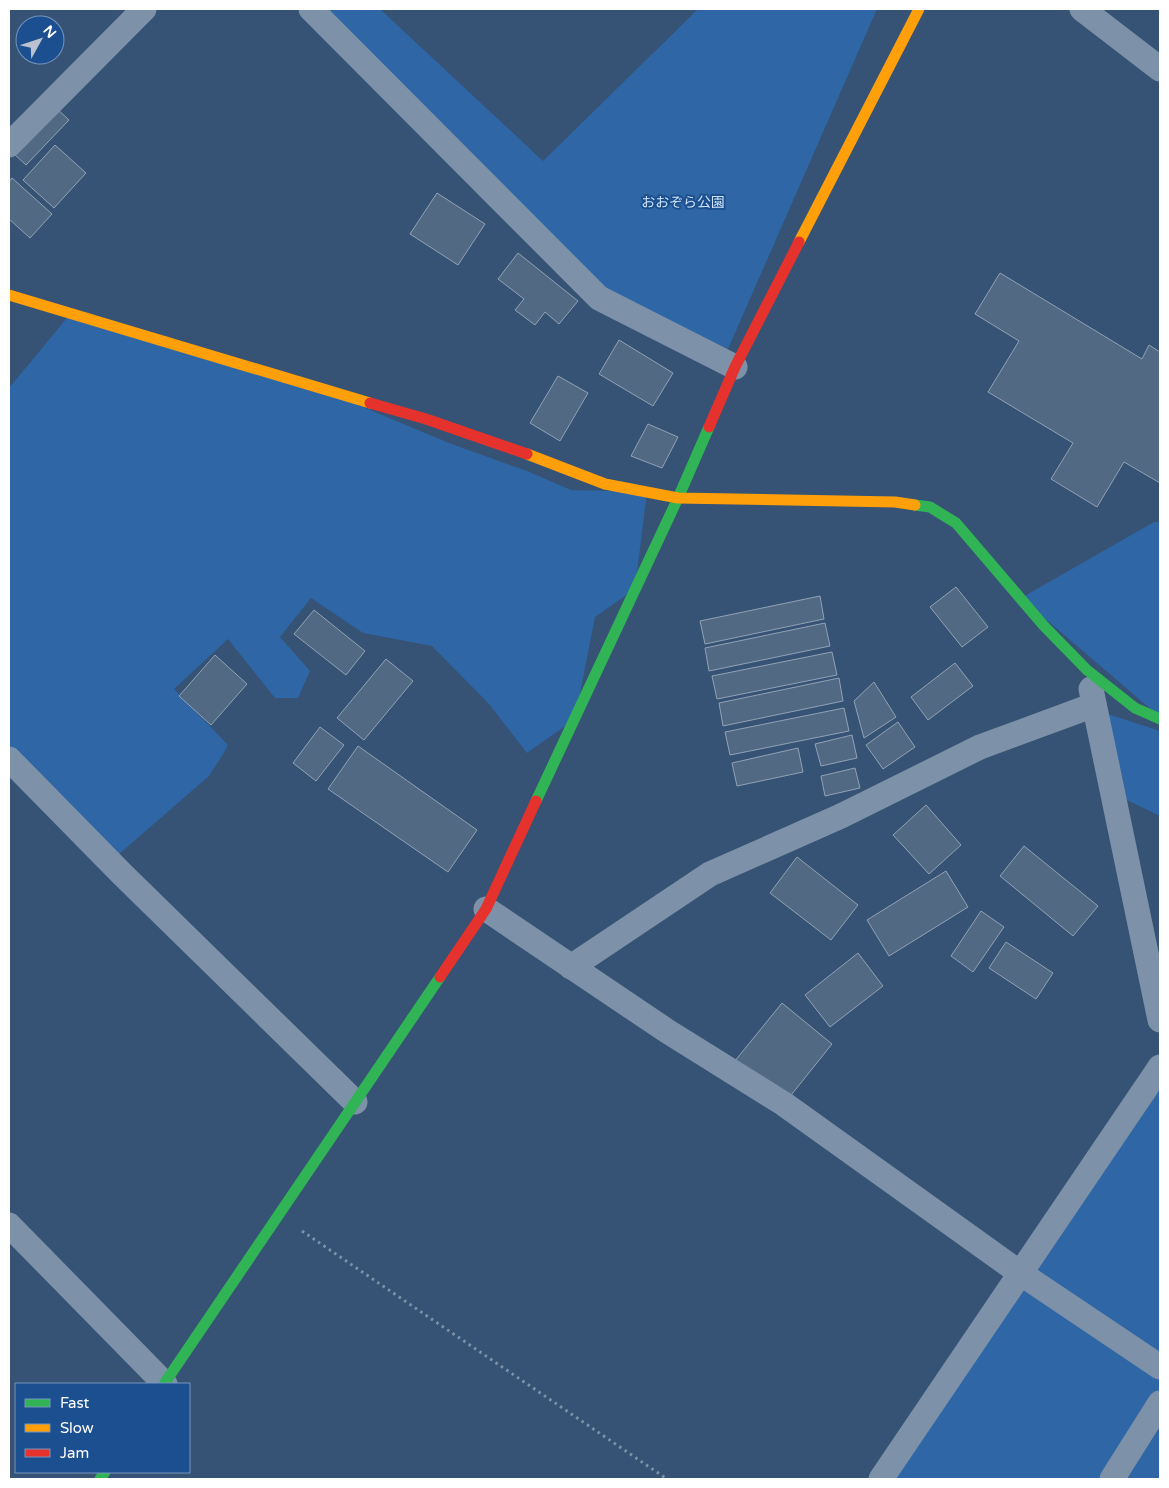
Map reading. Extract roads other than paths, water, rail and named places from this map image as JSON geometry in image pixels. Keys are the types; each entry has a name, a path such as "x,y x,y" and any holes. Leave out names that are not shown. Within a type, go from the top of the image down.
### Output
{"street":[{"path":"9,145 144,9"},
{"path":"311,9 599,298 735,367"},
{"path":"166,1383 486,909 678,498 735,367 919,9"},
{"path":"1082,9 1160,69"},
{"path":"9,294 320,389 426,419 528,454 605,484 678,498 895,502 930,507 956,524 1044,626 1087,670 1135,708 1160,719"},
{"path":"1087,670 1160,1020"},
{"path":"572,967 710,874 841,816 980,747 1094,705"},
{"path":"9,759 122,874 355,1102"},
{"path":"486,909 667,1031 784,1104 1020,1273 1160,1367"},
{"path":"880,1479 1160,1067"},
{"path":"9,1225 164,1383"},
{"path":"1112,1479 1160,1403"}],"park label":[{"name":"おおぞら公園","path":"683,202"}]}
